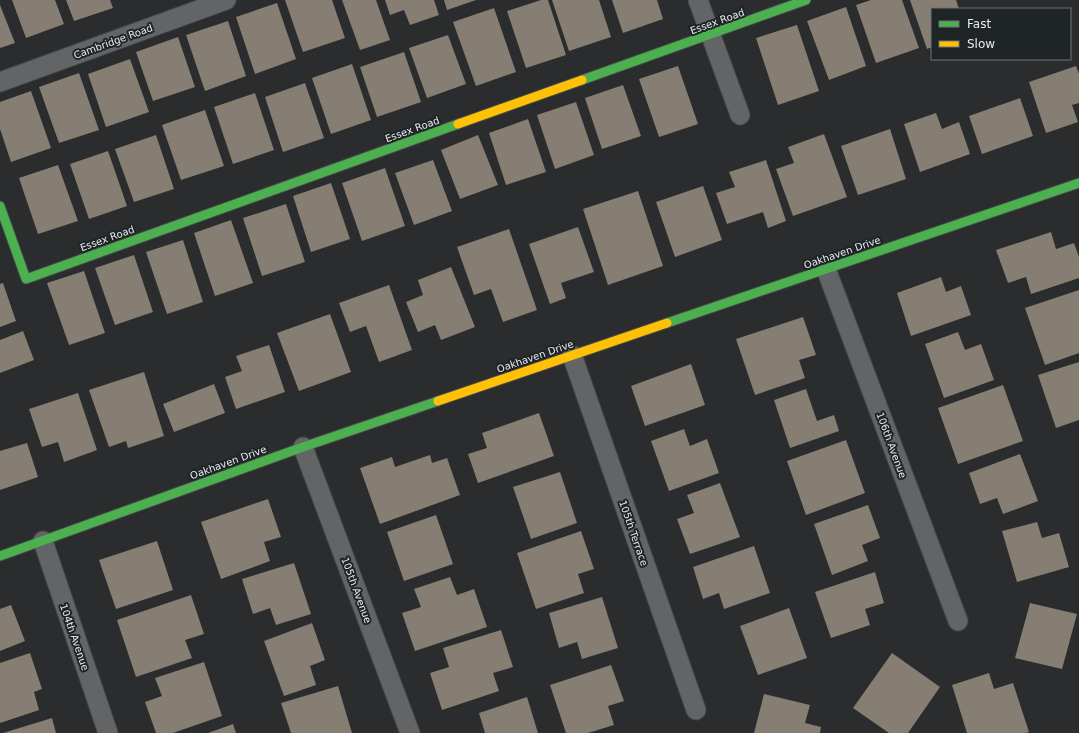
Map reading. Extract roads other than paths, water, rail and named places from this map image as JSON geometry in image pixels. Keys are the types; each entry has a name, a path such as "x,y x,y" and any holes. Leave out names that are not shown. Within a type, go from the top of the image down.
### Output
{"street":[{"name":"Cambridge Road","path":"0,82 226,0"},
{"path":"698,0 740,115"},
{"name":"Essex Road","path":"0,206 26,279 806,0"},
{"name":"Oakhaven Drive","path":"0,556 304,447 1079,183"},
{"name":"106th Avenue","path":"826,269 958,621"},
{"name":"105th Terrace","path":"572,355 696,710"},
{"name":"105th Avenue","path":"304,447 410,733"},
{"name":"104th Avenue","path":"43,541 108,733"}]}
